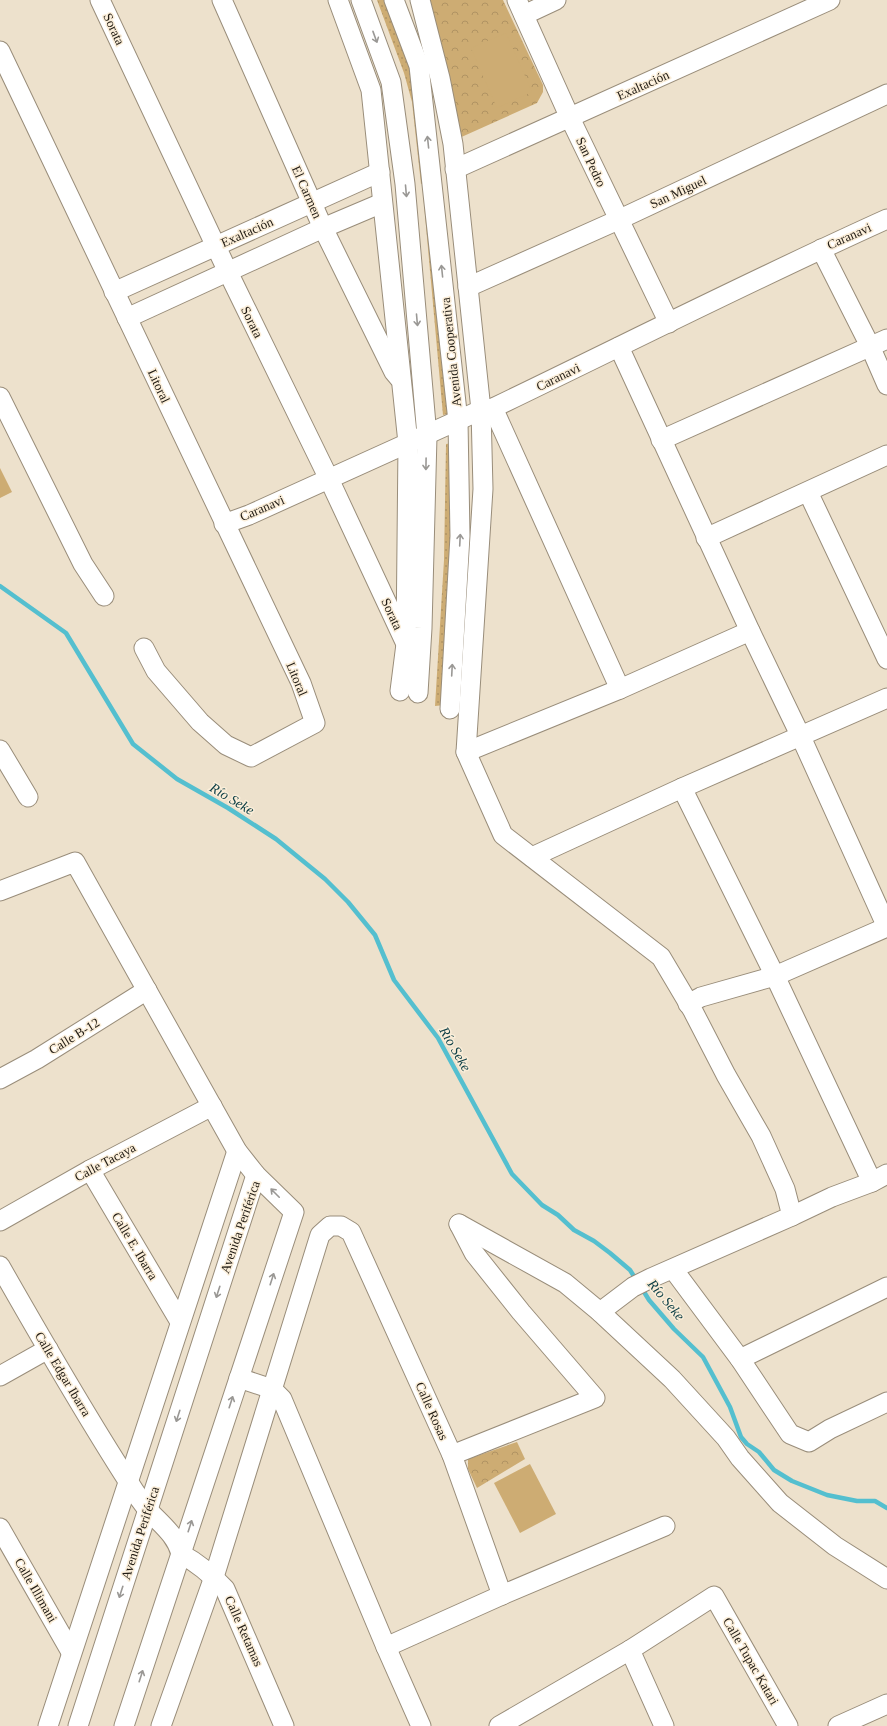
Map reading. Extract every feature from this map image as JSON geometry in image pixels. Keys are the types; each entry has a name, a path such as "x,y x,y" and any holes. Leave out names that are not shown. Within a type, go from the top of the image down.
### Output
{"street":[{"name":"Sorata","path":"100,0 228,272 329,479 406,644"},
{"name":"El Carmen","path":"222,0 323,228 394,372 397,377 402,379"},
{"path":"338,0 371,90 402,379 408,443 406,644 409,692 422,628 427,436 405,184 391,82 362,0"},
{"name":"Avenida Cooperativa","path":"394,0 419,66 458,421 460,536 450,709"},
{"path":"420,0 440,78 453,144 468,287 487,409 466,752 503,835 661,957 764,1142 785,1189 792,1216"},
{"path":"521,8 556,0"},
{"name":"Exaltación","path":"455,169 830,0"},
{"name":"San Pedro","path":"521,8 570,118 669,323"},
{"name":"Litoral","path":"0,51 300,683 315,723 251,757 226,745 200,722 156,671 144,648"},
{"name":"San Miguel","path":"468,287 618,220 887,94"},
{"name":"Exaltación","path":"114,292 380,172"},
{"path":"126,318 323,228 382,203"},
{"name":"Caranavi","path":"224,524 249,515 487,409 669,323 730,291 887,219"},
{"path":"822,249 879,343 887,385"},
{"path":"661,440 879,343"},
{"path":"619,347 706,538 801,737 887,927 775,976 701,997 688,1004"},
{"path":"0,397 83,564 104,596"},
{"path":"487,409 620,689"},
{"path":"706,538 887,455"},
{"path":"808,492 887,659"},
{"path":"466,752 620,689 750,631"},
{"path":"532,857 682,788 887,698"},
{"path":"0,750 28,797"},
{"path":"600,1312 634,1287 651,1278 832,1197 880,1178 775,976 682,788"},
{"path":"0,890 75,862 212,1106 238,1150 256,1175"},
{"name":"Calle B-12","path":"0,1079 37,1059 147,990"},
{"name":"Calle Tacaya","path":"0,1221 90,1170 212,1106"},
{"path":"48,1726 71,1652 238,1150"},
{"name":"Calle E. Ibarra","path":"90,1170 180,1322"},
{"name":"Avenida Periférica","path":"78,1726 256,1175 294,1212 124,1726"},
{"path":"452,1455 595,1398 520,1312 474,1253 459,1224 564,1283 600,1312 672,1378 726,1438 740,1458 780,1503 835,1546 887,1579"},
{"name":"Calle Rosas","path":"272,1389 320,1235 330,1226 342,1226 351,1232 452,1455 502,1595"},
{"name":"Calle Edgar Ibarra","path":"0,1266 48,1349 128,1481 148,1510 170,1532 178,1544 181,1554"},
{"path":"673,1269 740,1360 790,1434 808,1442 830,1429 887,1402"},
{"path":"740,1360 887,1287"},
{"path":"0,1376 48,1349"},
{"path":"239,1378 272,1389 282,1399 286,1406 386,1647 421,1726"},
{"path":"161,1726 214,1576 272,1389"},
{"path":"386,1647 502,1595 665,1526"},
{"name":"Calle Illimani","path":"0,1528 71,1652"},
{"name":"Calle Retamas","path":"181,1554 193,1560 214,1576 225,1589 284,1726"},
{"name":"Calle Tupac Katari","path":"630,1650 714,1596 788,1726"},
{"path":"499,1726 630,1650 664,1726"},
{"path":"132,1704 141,1726"},
{"path":"838,1726 887,1704"}],"green space":[{"path":"377,0 393,0 419,69 433,182 421,184 412,102 404,73"},
{"path":"425,0 503,0 543,85 543,92 537,103 457,139"},
{"path":"506,33 532,92 497,108 471,48"},
{"path":"435,192 454,413 443,415 423,193"},
{"path":"459,442 445,705 435,706 444,560 446,444"},
{"path":"0,468 12,492 0,498"},
{"path":"517,1442 525,1459 477,1488 468,1469 468,1459"},
{"path":"530,1464 556,1514 520,1533 494,1483"}],"waterway":[{"name":"Río Seke","path":"0,586 66,633 133,744 177,779 228,808 276,839 325,879 348,902 375,935 394,980 438,1038 512,1174 542,1205 558,1215 574,1230 594,1241 610,1253 630,1270 637,1281"},
{"name":"Río Seke","path":"641,1287 649,1300 674,1329 703,1357 730,1407 741,1437 747,1444 759,1452 774,1470 792,1481 827,1495 857,1501 875,1501 887,1508"}]}
